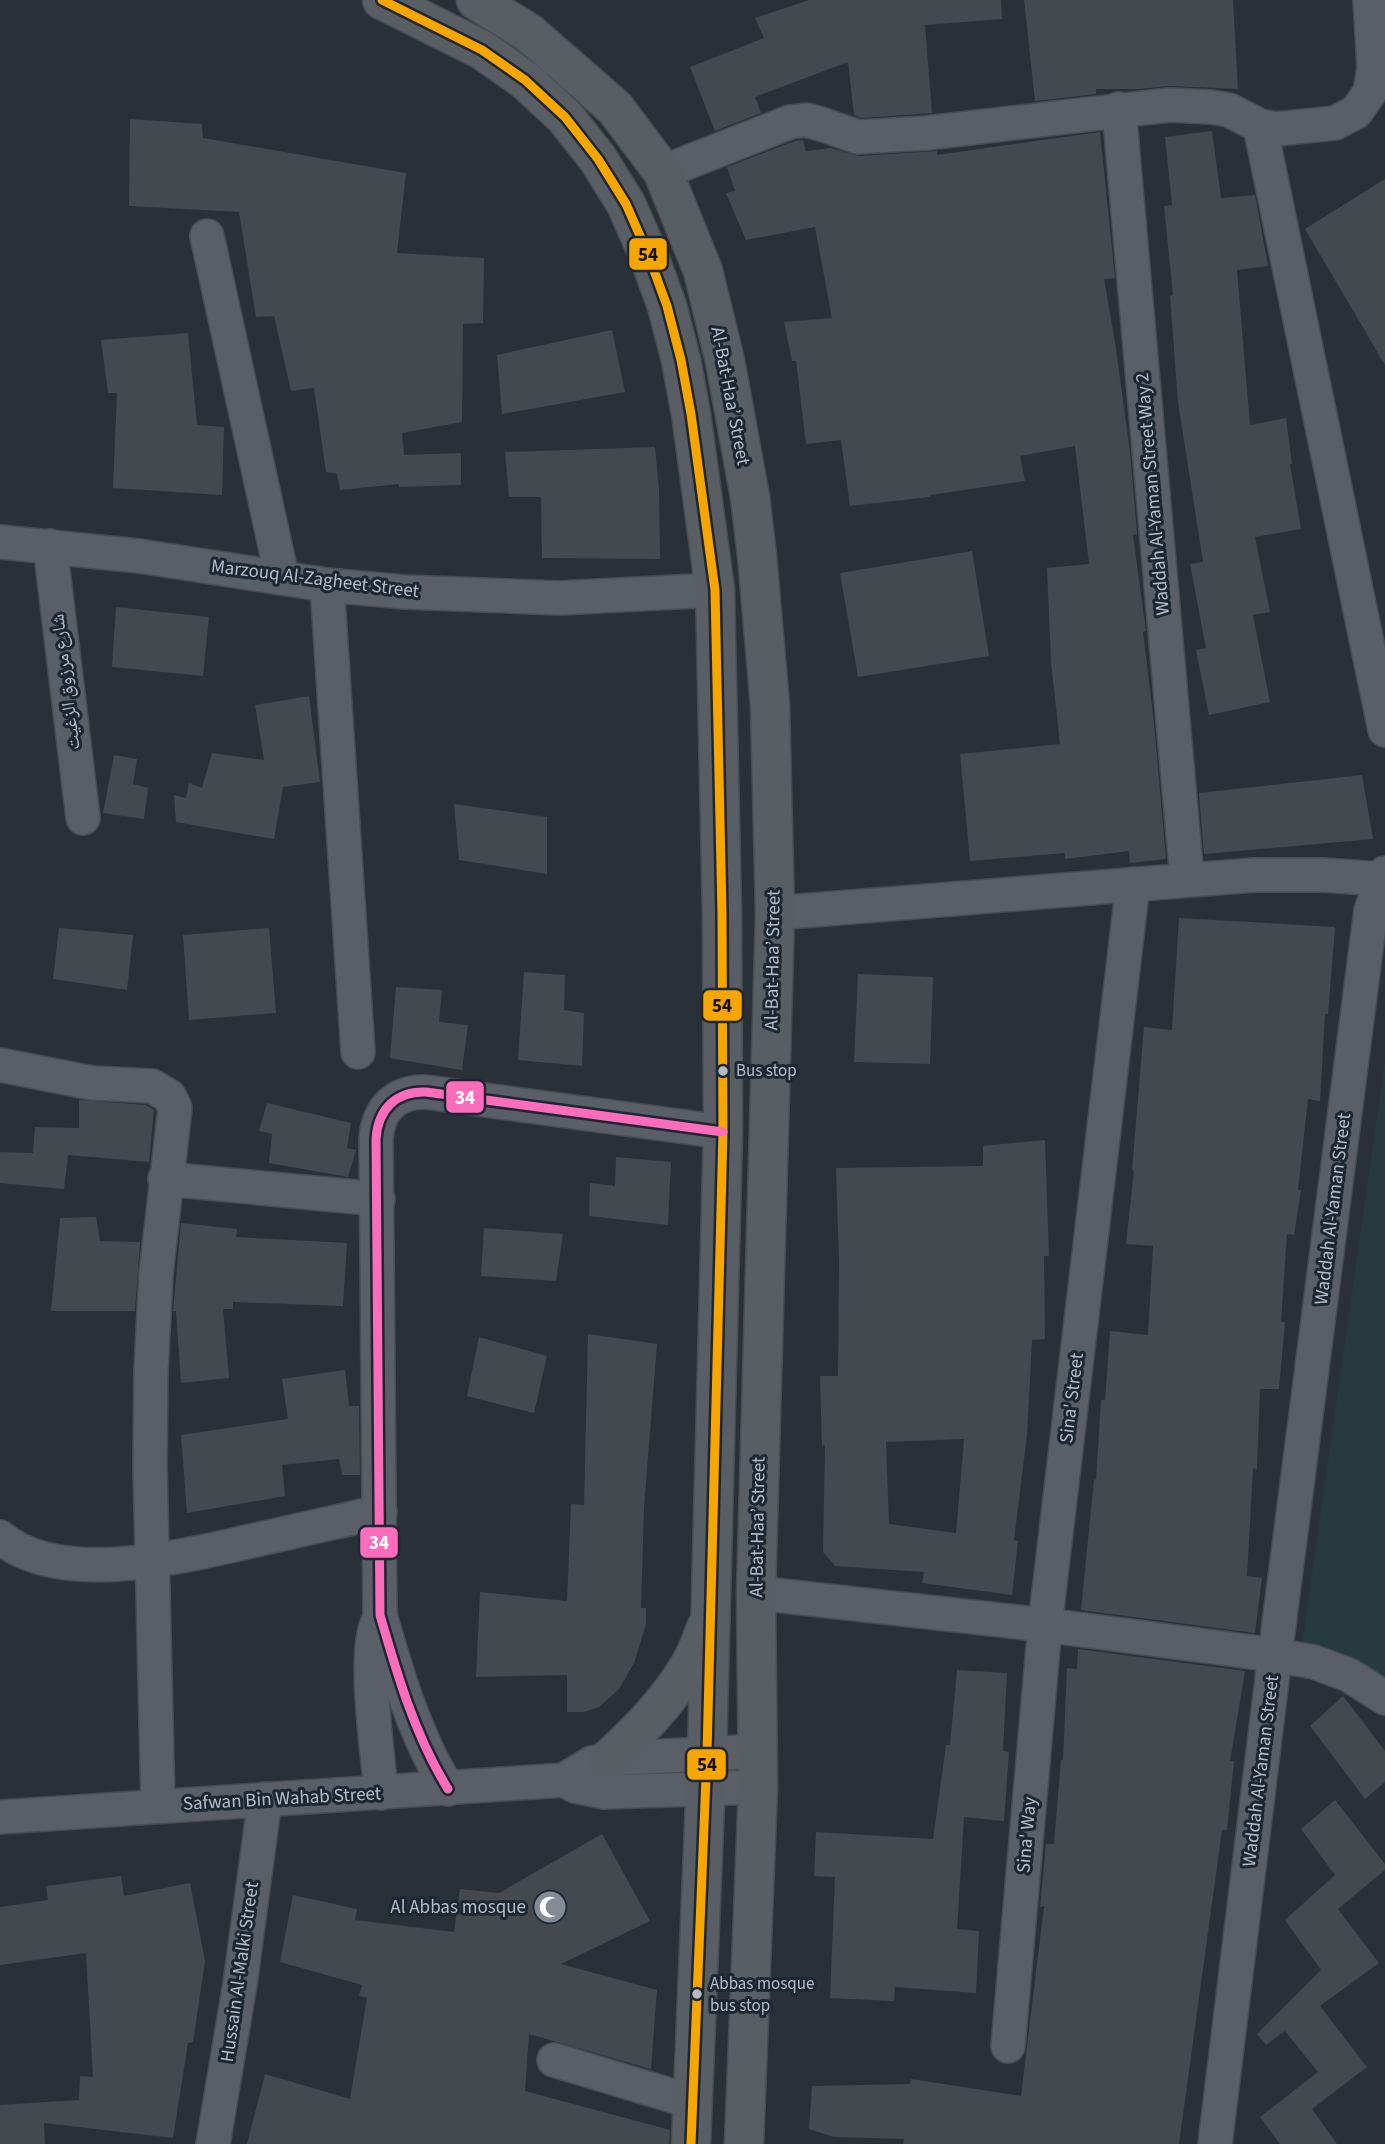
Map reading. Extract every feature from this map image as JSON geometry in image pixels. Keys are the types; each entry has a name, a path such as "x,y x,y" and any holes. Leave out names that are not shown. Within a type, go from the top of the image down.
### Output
{"street":[{"path":"382,0 482,50 526,80 573,127 598,159 626,204 662,293 681,360 713,575 722,913 723,1132 711,1616 691,2144"},
{"name":"Al-Bat-Haa’ Street","path":"476,0 529,33 615,108 663,172 703,271 726,360 757,556 770,705 775,913 756,1593 759,1769 744,2144"},
{"path":"663,172 790,121 806,120 858,137 926,133 1169,105 1229,110 1260,126 1292,129 1335,123 1356,112 1370,92 1374,68 1370,0"},
{"name":"Waddah Al-Yaman Street Way 2","path":"1119,109 1188,879"},
{"path":"1260,126 1385,730"},
{"path":"207,236 282,577"},
{"name":"Marzouq Al-Zagheet Street","path":"0,542 139,556 327,585 404,592 533,597 637,596 713,575"},
{"name":"شارع مرزوق الزغيت","path":"50,546 83,818"},
{"path":"713,575 757,556"},
{"path":"327,585 358,1052"},
{"name":"Waddah Al-Yaman Street","path":"775,913 1188,879 1266,875 1383,876 1370,922 1215,2144"},
{"name":"Sina' Street","path":"1045,1625 1133,884"},
{"path":"0,1065 92,1083 152,1086 164,1091 173,1102 175,1115 165,1179 151,1370 150,1465 158,1806"},
{"path":"448,1789 432,1763 380,1615 376,1139 380,1117 394,1100 415,1091 723,1132"},
{"path":"165,1179 378,1199"},
{"path":"0,1538 23,1552 43,1559 63,1563 123,1564 188,1555 380,1512"},
{"path":"756,1593 1045,1625 1275,1655 1314,1662 1349,1675 1385,1698"},
{"path":"380,1615 371,1656 381,1793"},
{"path":"610,1759 649,1721 673,1690 689,1666 711,1616"},
{"name":"Sina' Way","path":"1008,2046 1045,1625"},
{"name":"Safwan Bin Wahab Street","path":"0,1816 564,1780 592,1763 610,1759 706,1770 759,1769"},
{"name":"Safwan Bin Wahab Street","path":"564,1780 587,1790 604,1792 706,1770"},
{"name":"Hussain Al-Malki Street","path":"214,2144 240,1984 265,1799"},
{"path":"554,2060 692,2102"}],"green space":[{"path":"1385,1061 1385,1702 1302,1645"}],"building":[{"path":"809,0 1001,0 1002,19 925,25 932,113 861,118 854,115 848,62 755,97 761,113 715,131 690,67 764,38 755,18"},
{"path":"1024,0 1233,0 1238,89 1170,86 1096,89 1096,94 1035,101"},
{"path":"130,119 202,124 203,138 406,173 397,253 484,258 483,323 463,324 462,422 402,433 404,455 461,453 461,485 399,487 399,484 340,490 337,474 326,472 314,388 291,391 274,316 256,317 239,212 129,206"},
{"path":"1212,131 1221,198 1255,195 1268,266 1237,270 1250,425 1286,418 1290,464 1301,529 1255,537 1270,612 1253,615 1270,702 1209,715 1196,650 1206,648 1190,564 1203,562 1178,402 1170,296 1173,295 1164,206 1172,205 1165,137"},
{"path":"1100,132 1115,278 1104,279 1130,452 1137,534 1133,535 1146,631 1143,632 1166,859 1130,863 1129,851 1065,859 1065,853 970,861 960,754 1060,744 1051,662 1047,568 1089,564 1075,446 1020,456 1025,481 930,497 850,506 841,440 806,444 796,361 792,361 784,322 832,318 815,227 746,240 726,193 735,191 727,167 803,140 806,151 830,148 859,156 937,151 937,155"},
{"path":"1385,179 1385,365 1305,229"},
{"path":"612,330 625,392 502,414 497,355"},
{"path":"188,333 197,425 224,427 222,495 113,488 117,393 108,393 101,340"},
{"path":"655,447 660,559 542,558 541,497 509,497 505,452"},
{"path":"972,551 989,656 858,677 840,573"},
{"path":"116,607 209,617 203,676 112,667"},
{"path":"309,696 320,782 283,787 274,839 176,822 174,795 186,798 189,783 202,788 212,753 264,760 255,705"},
{"path":"114,755 137,759 133,784 148,788 144,819 103,813"},
{"path":"1362,775 1373,839 1204,854 1199,793"},
{"path":"454,804 547,817 547,874 459,860"},
{"path":"1179,918 1335,927 1328,1014 1325,1014 1320,1101 1308,1099 1298,1190 1301,1190 1294,1235 1287,1234 1281,1322 1285,1322 1279,1389 1260,1389 1257,1469 1253,1468 1247,1576 1262,1578 1255,1633 1081,1610 1094,1479 1096,1480 1101,1400 1105,1400 1110,1331 1148,1335 1153,1246 1126,1244 1144,1027 1172,1030"},
{"path":"59,928 133,935 127,990 53,979"},
{"path":"269,928 276,1013 189,1020 183,935"},
{"path":"524,972 565,975 564,1010 584,1013 582,1066 518,1060"},
{"path":"858,974 933,977 930,1064 854,1062"},
{"path":"396,987 442,990 439,1022 468,1025 462,1070 390,1058"},
{"path":"79,1100 146,1105 154,1110 149,1162 68,1155 64,1189 0,1183 0,1152 33,1153 35,1127 79,1128"},
{"path":"267,1103 351,1123 347,1148 356,1150 348,1177 269,1163 272,1134 259,1131"},
{"path":"1045,1140 1049,1256 1044,1256 1045,1339 1032,1340 1027,1435 1014,1540 1018,1541 1012,1595 922,1583 924,1572 835,1566 823,1552 825,1445 822,1446 820,1376 838,1376 836,1168 983,1166 983,1146","holes":["964,1439 956,1533 889,1524 886,1442"]},
{"path":"616,1157 671,1162 668,1225 589,1216 590,1183 615,1186"},
{"path":"96,1217 100,1241 140,1242 135,1311 51,1311 60,1218"},
{"path":"181,1223 237,1229 236,1237 347,1243 343,1306 233,1302 233,1309 223,1309 229,1378 181,1383 176,1311 173,1311"},
{"path":"484,1228 563,1234 556,1281 481,1276"},
{"path":"588,1334 657,1344 644,1507 641,1608 646,1608 646,1624 634,1663 619,1689 599,1707 584,1712 567,1712 567,1675 476,1677 480,1592 567,1601 571,1504 584,1505"},
{"path":"479,1337 547,1356 534,1413 467,1396"},
{"path":"345,1370 349,1406 359,1406 360,1475 342,1475 339,1459 282,1465 285,1496 187,1513 181,1435 288,1419 282,1379"},
{"path":"1078,1649 1245,1671 1230,1761 1234,1761 1227,1830 1222,1830 1179,2144 903,2144 904,2139 834,2137 809,2129 812,2086 910,2084 911,2079 1021,2096 1044,1906 1040,1907 1046,1844 1054,1844 1063,1760 1067,1668 1077,1669"},
{"path":"957,1670 1007,1673 1003,1751 1009,1752 1004,1821 964,1817 957,1929 979,1931 976,1993 895,1987 894,2001 830,1998 835,1877 814,1876 816,1832 933,1839 946,1745 950,1745"},
{"path":"1343,1696 1385,1751 1385,1782 1365,1799 1310,1726"},
{"path":"1335,1800 1385,1864 1385,1870 1338,1909 1379,1963 1320,2006 1367,2067 1312,2109 1337,2144 1280,2144 1260,2117 1318,2072 1285,2031 1266,2045 1257,2034 1321,1970 1285,1920 1335,1875 1301,1829"},
{"path":"602,1834 650,1921 561,1964 657,1990 651,2069 529,2034 525,2091 670,2130 669,2144 247,2144 265,2074 350,2099 367,1998 359,1996 362,1985 280,1962 293,1895 357,1909 355,1920 454,1932 460,1889 499,1893"},
{"path":"121,1876 124,1896 190,1883 205,1961 193,2042 188,2043 173,2138 44,2123 45,2144 0,2144 0,2105 79,2100 80,2076 93,2077 86,1953 0,1965 0,1907 48,1900 46,1886"}],"transit line":[{"name":"54","path":"382,0 482,50 525,80 565,117 598,159 626,204 667,306 691,414 715,590 722,913 723,1132 707,1753 691,2144"},
{"name":"34","path":"448,1789 416,1726 380,1615 376,1139 380,1119 390,1104 398,1099 426,1092 723,1132"}],"place":[{"name":"Bus stop","path":"723,1071"},
{"name":"Al Abbas mosque","path":"550,1907"},
{"name":"Abbas mosque bus stop","path":"697,1994"}]}
